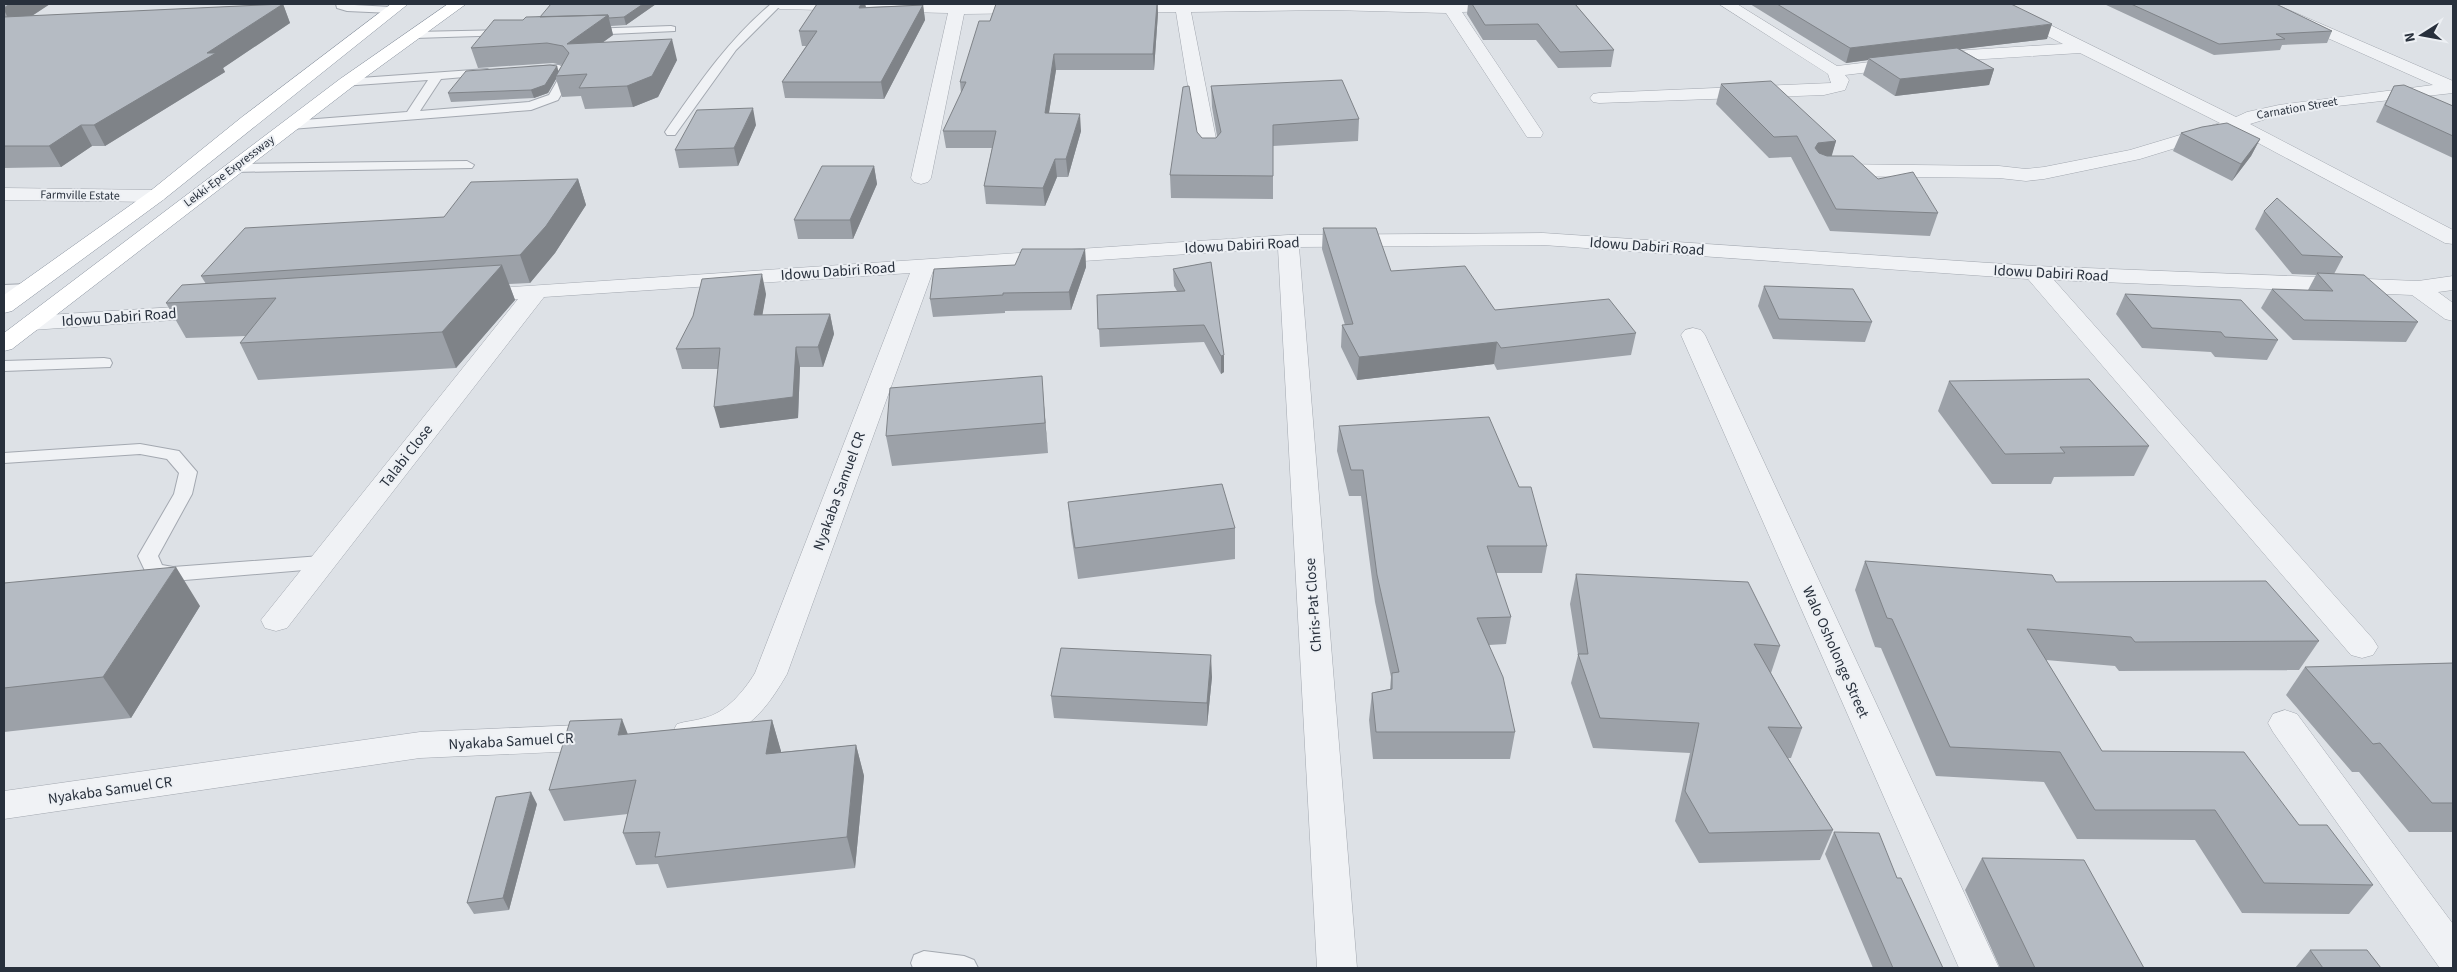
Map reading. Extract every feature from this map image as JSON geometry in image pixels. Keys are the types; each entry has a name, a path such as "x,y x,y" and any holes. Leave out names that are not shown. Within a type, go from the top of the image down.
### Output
{"highway":[{"name":"Lekki-Epe Expressway","path":"4,344 346,82 458,4"},
{"name":"Lekki-Epe Expressway","path":"4,306 156,196 248,121 395,7"}],"street":[{"path":"779,4 957,9 1024,6 1043,8"},
{"path":"1103,8 1331,4 1451,8 1537,4"},
{"path":"1599,98 1824,90 1839,86 1840,80 1834,71 1727,4"},
{"path":"1996,4 2236,124 2453,238"},
{"path":"2263,4 2453,88"},
{"path":"1183,8 1209,154"},
{"path":"1451,8 1534,133"},
{"path":"921,178 957,9"},
{"path":"1834,71 1968,55 2082,48"},
{"name":"Carnation Street","path":"1821,170 1999,172 2026,175 2044,173 2133,155 2236,124 2253,116 2328,102 2453,88"},
{"name":"Farmville Estate","path":"4,194 156,196"},
{"name":"Idowu Dabiri Road","path":"457,296 1288,241 1543,239 2035,273 2418,288 2453,283"},
{"name":"Chris-Pat Close","path":"1288,241 1337,968"},
{"name":"Nyakaba Samuel CR","path":"4,804 420,745 694,732 730,723 760,696 771,674 924,265"},
{"path":"2035,273 2362,647"},
{"path":"2418,288 2453,314"},
{"name":"Talabi Close","path":"276,620 536,292"},
{"name":"Idowu Dabiri Road","path":"32,323 229,310"},
{"name":"Walo Osholonge Street","path":"1693,335 1980,968"},
{"path":"2285,724 2453,955"}],"lane":[{"path":"342,4 341,6 347,8 395,7"},
{"path":"672,132 732,45 758,18 779,4"},
{"path":"576,32 670,29"},
{"path":"414,34 520,33"},
{"path":"290,125 530,106 554,97 568,73 559,68 518,70"},
{"path":"346,82 500,71"},
{"path":"412,116 436,77"},
{"path":"234,168 467,165"},
{"path":"4,290 28,289"},
{"path":"4,366 104,362"},
{"path":"4,458 140,449 173,455 188,472 183,494 148,556 154,570 173,574 321,563"},
{"path":"924,963 964,968"}],"building":[{"path":"283,4 207,53 216,53 94,125 81,125 49,146 4,146 4,17"},
{"path":"551,4 643,4 624,17 609,18 608,15 540,17"},
{"path":"817,4 861,4 859,8 923,5 881,82 782,82 817,31 799,31"},
{"path":"996,4 1157,4 1153,54 1054,54 1045,113 1080,114 1066,159 1055,159 1043,188 984,186 996,131 943,131 966,82 960,82 979,21 990,21"},
{"path":"1472,4 1575,4 1614,50 1560,52 1538,24 1485,25"},
{"path":"1777,4 2011,4 2052,24 1850,48"},
{"path":"2131,4 2276,4 2332,31 2276,34 2285,39 2219,44"},
{"path":"608,15 567,44 672,39 652,76 627,86 579,88 587,74 556,76 569,53 563,46 547,43 471,48 494,20 523,20 526,17"},
{"path":"1957,48 1994,69 1900,79 1868,58"},
{"path":"557,66 545,85 531,90 448,93 466,71"},
{"path":"1342,80 1359,119 1273,125 1273,176 1170,175 1183,87 1189,86 1197,132 1202,138 1216,138 1221,132 1211,86"},
{"path":"1771,81 1836,141 1818,143 1815,148 1819,153 1827,156 1853,156 1878,179 1913,172 1938,213 1836,209 1797,136 1774,137 1721,84"},
{"path":"2404,85 2453,106 2453,136 2385,105 2394,86"},
{"path":"753,108 734,148 675,150 697,110"},
{"path":"2227,123 2260,139 2241,164 2181,133 2202,127"},
{"path":"822,166 874,166 850,220 794,220"},
{"path":"578,179 546,226 520,255 201,276 245,228 444,217 471,182"},
{"path":"2277,198 2343,257 2302,255 2264,211"},
{"path":"1323,228 1376,228 1391,271 1465,266 1495,310 1609,299 1636,333 1501,348 1497,342 1359,357 1342,325 1353,324"},
{"path":"1022,249 1085,249 1069,292 1003,293 1003,295 930,299 934,269 1015,265"},
{"path":"1211,262 1224,355 1221,356 1204,325 1098,329 1097,295 1185,291 1173,269"},
{"path":"502,265 442,332 240,343 276,298 166,303 182,285"},
{"path":"2317,273 2364,275 2418,322 2304,320 2272,289 2333,291"},
{"path":"762,274 754,315 830,314 818,347 796,347 793,397 714,407 720,348 676,349 693,316 702,279"},
{"path":"1764,286 1853,289 1872,322 1779,319"},
{"path":"2125,294 2241,300 2278,340 2225,337 2221,332 2152,328"},
{"path":"1042,376 1045,423 886,436 890,388"},
{"path":"2089,379 2149,446 2060,447 2065,453 2005,454 1949,381"},
{"path":"1489,417 1519,487 1531,487 1547,546 1487,546 1511,617 1477,618 1503,677 1515,732 1376,732 1372,693 1392,689 1392,673 1399,672 1377,575 1363,470 1351,470 1339,426"},
{"path":"1222,484 1235,528 1075,548 1068,502"},
{"path":"1865,561 2052,575 2056,582 2266,581 2319,641 2135,642 2131,637 2027,629 2102,751 2244,752 2299,825 2327,825 2373,885 2264,883 2215,810 2095,810 2060,752 1950,747 1892,619 1887,618"},
{"path":"176,567 103,677 4,688 4,583"},
{"path":"1576,574 1748,582 1780,646 1754,644 1802,728 1768,727 1833,830 1709,833 1685,791 1699,723 1600,718 1578,654 1588,654"},
{"path":"1061,648 1211,655 1207,703 1051,696"},
{"path":"2453,663 2453,803 2432,803 2380,743 2373,744 2305,667"},
{"path":"622,719 618,735 772,720 766,754 856,745 847,837 655,857 660,832 623,833 636,780 549,790 570,721"},
{"path":"531,792 503,898 467,903 496,797"},
{"path":"1834,832 1879,833 1897,878 1901,878 1943,968 1893,968"},
{"path":"1982,858 2084,860 2144,968 2035,968"},
{"path":"2310,950 2367,950 2381,968 2323,968"}]}
